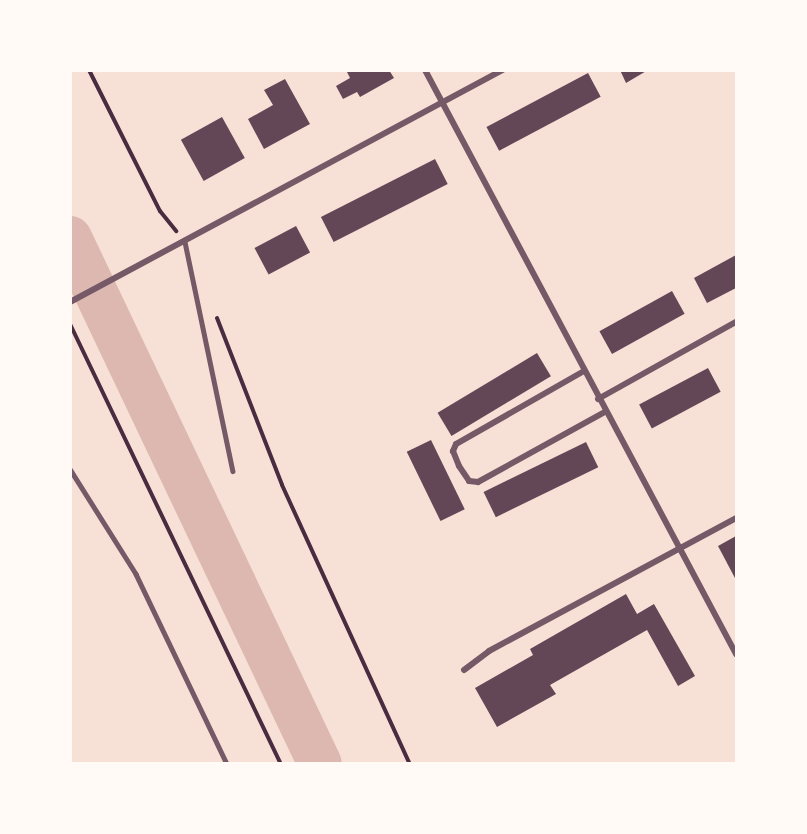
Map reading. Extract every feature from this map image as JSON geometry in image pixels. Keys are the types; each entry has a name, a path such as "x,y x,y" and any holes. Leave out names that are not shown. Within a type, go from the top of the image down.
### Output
{"street":[{"path":"424,70 736,654"},
{"path":"70,302 443,104 502,70"},
{"path":"598,399 736,322"},
{"path":"584,371 456,444 453,451 459,466 469,481 478,482 605,412"},
{"path":"464,670 489,651 736,518"}],"lane":[{"path":"185,242 233,471"},
{"path":"70,469 136,574 227,764"}],"path":[{"path":"89,70 159,211 185,242"},
{"path":"214,308 282,485 410,764"},
{"path":"70,324 281,764"}],"building":[{"path":"346,70 389,70 394,78 360,97 357,92 343,99 336,86 350,78"},
{"path":"620,70 648,70 626,83"},
{"path":"588,73 601,97 499,151 486,127"},
{"path":"285,79 310,124 264,149 248,119 273,105 264,90"},
{"path":"222,117 245,158 204,181 181,140"},
{"path":"435,159 448,184 334,242 321,217"},
{"path":"296,226 310,252 269,275 255,248"},
{"path":"736,255 736,288 707,303 694,278"},
{"path":"672,291 685,314 612,354 599,331"},
{"path":"537,353 551,376 451,436 438,413"},
{"path":"708,368 721,392 652,428 639,405"},
{"path":"431,440 465,509 440,521 407,452"},
{"path":"586,442 598,467 496,517 484,492"},
{"path":"736,536 736,580 718,546"},
{"path":"626,594 637,614 654,604 695,676 678,686 647,630 550,685 556,694 497,727 475,688 533,655 530,649"}],"waterway":[{"path":"70,238 320,764"}]}
